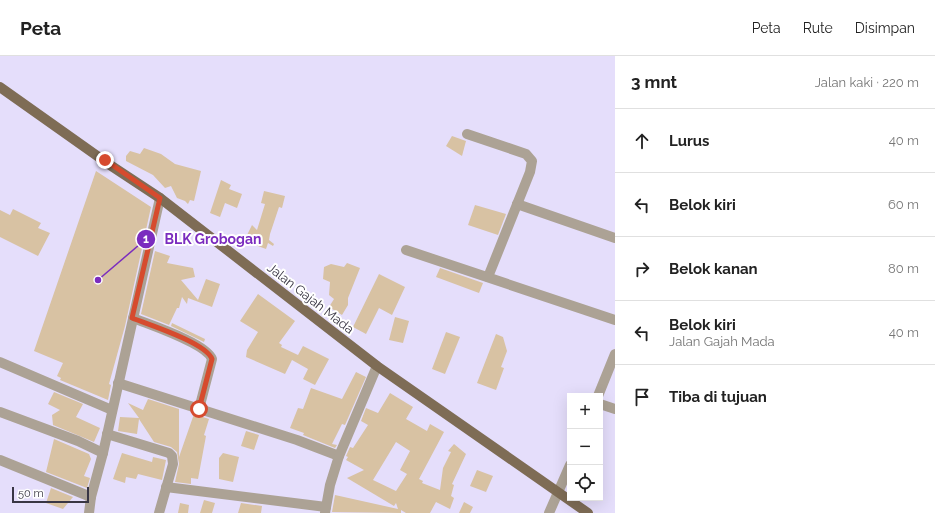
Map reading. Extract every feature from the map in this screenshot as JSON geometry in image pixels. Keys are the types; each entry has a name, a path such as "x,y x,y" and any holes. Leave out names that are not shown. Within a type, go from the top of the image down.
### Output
{"main road":[{"name":"Jalan Gajah Mada","path":"0,87 160,198 377,366 588,513"}],"street":[{"path":"467,134 526,154 532,161 530,172 488,278"},
{"path":"89,513 91,497 103,454 132,318 160,198"},
{"path":"517,204 615,238"},
{"path":"406,250 615,320"},
{"path":"132,318 187,340 205,349 210,354 212,359 199,409"},
{"path":"599,393 615,354"},
{"path":"0,362 112,410"},
{"path":"166,487 326,510 330,485 338,456 377,366"},
{"path":"118,384 297,440 338,456"},
{"path":"603,405 615,409"},
{"path":"0,412 78,441 103,454"},
{"path":"107,434 171,455 173,462 159,513"},
{"path":"0,460 91,497"},
{"path":"549,513 567,472"}],"building":[{"path":"452,136 466,141 462,156 446,146"},
{"path":"144,148 161,154 175,164 201,171 194,201 190,200 188,204 177,198 171,186 165,188 153,175 126,161 126,156 130,151 140,154"},
{"path":"96,171 151,207 125,326 109,384 111,385 108,400 60,380 61,378 57,376 63,363 34,351"},
{"path":"221,180 231,185 229,189 242,194 237,208 225,203 220,217 210,213"},
{"path":"264,191 285,196 282,208 279,207 270,234 269,240 274,244 273,246 268,243 266,249 255,245 257,239 247,235 252,225 257,230 265,204 261,203"},
{"path":"475,205 506,214 498,235 468,225"},
{"path":"13,209 41,223 38,228 50,233 38,256 0,237 0,210 10,215"},
{"path":"155,251 170,256 167,263 193,268 195,277 181,280 198,300 206,279 220,284 212,307 188,298 187,304 182,297 179,308 177,308 169,325 141,314"},
{"path":"347,263 360,268 348,298 348,305 342,315 329,307 334,299 329,295 330,282 323,279 324,267 331,264 344,267"},
{"path":"440,268 483,283 479,293 436,277"},
{"path":"379,274 405,287 392,315 379,308 366,334 353,327"},
{"path":"258,294 295,321 279,343 282,345 281,347 298,355 303,346 329,359 315,385 303,379 308,369 292,360 285,374 246,357 247,350 258,332 240,321"},
{"path":"395,317 409,321 403,343 389,340"},
{"path":"172,323 205,339 204,342 171,326"},
{"path":"446,332 460,337 445,374 432,369"},
{"path":"496,334 503,337 507,351 501,367 504,368 496,390 477,383"},
{"path":"356,372 366,377 345,425 342,424 332,444 337,445 335,448 290,428 298,408 303,409 311,388 342,399"},
{"path":"54,392 83,404 76,417 100,428 94,442 53,425 52,415 60,410 48,404"},
{"path":"390,393 413,407 406,419 427,431 430,424 444,432 419,479 423,481 422,483 440,490 443,468 451,452 448,451 454,444 466,454 452,484 454,485 451,496 454,498 450,509 436,502 430,513 406,513 401,510 401,513 332,512 335,495 398,509 396,503 394,506 347,478 364,470 346,460 348,457 346,456 350,447 353,448 368,425 361,421 366,408 378,413","holes":["396,442 410,451 400,470 407,474 396,491 373,480"]},
{"path":"148,399 179,409 179,457 194,414 209,419 204,435 206,436 198,479 191,478 191,484 175,482 179,464 177,452 171,447 154,442 139,419 137,434 118,431 120,417 139,418 128,403 143,410"},
{"path":"246,431 259,435 254,450 241,446"},
{"path":"54,439 89,454 91,459 84,476 90,478 87,488 46,472"},
{"path":"122,453 152,462 153,457 166,460 162,480 138,474 136,479 126,477 125,483 113,479"},
{"path":"223,453 239,457 233,482 219,479 219,458"},
{"path":"477,470 493,476 486,492 470,486"},
{"path":"51,488 73,497 63,509 46,503"},
{"path":"204,500 215,503 212,513 200,513"},
{"path":"464,502 473,507 470,513 459,513"},
{"path":"180,503 189,505 188,513 178,513"},
{"path":"241,503 262,506 261,513 238,513"}],"place":[{"name":"BLK Grobogan","path":"98,280"}],"route":[{"path":"105,160 160,198 132,318 187,340 205,349 210,354 212,359 199,409"}]}
